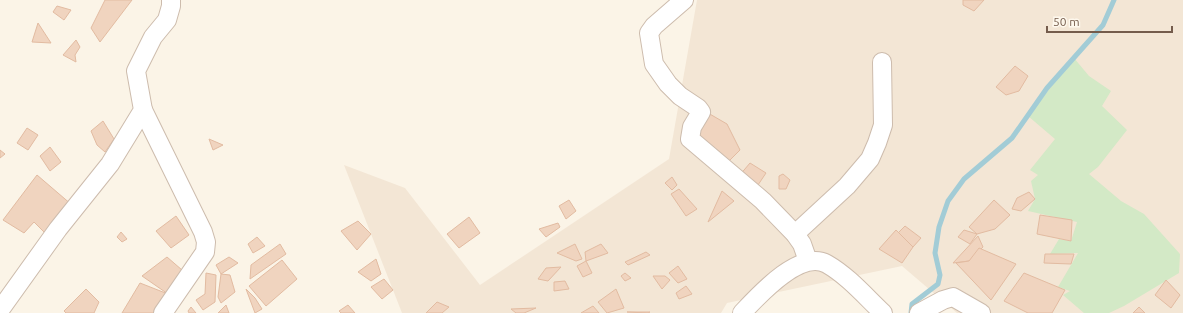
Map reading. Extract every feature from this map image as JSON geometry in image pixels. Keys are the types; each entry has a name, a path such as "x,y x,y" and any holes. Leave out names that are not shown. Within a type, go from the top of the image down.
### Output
{"street":[{"path":"163,313 205,252 206,242 203,232 143,110 136,71 154,37 167,20 171,0"},
{"path":"684,0 654,26 649,33 654,64 668,84 680,96 698,108 701,112 692,127 690,139 763,201 795,234 802,244 808,261"},
{"path":"795,234 847,186 870,159 883,125 882,62"},
{"path":"0,310 58,229 110,164 143,110"},
{"path":"742,313 767,287 789,271 808,261 826,264 883,313"},
{"path":"920,313 948,298 953,297 981,313"}],"shaded area":[{"path":"697,0 1183,0 1183,313 957,313 902,266 727,303 721,313 402,313 344,165 405,188 480,285 669,159"}],"green space":[{"path":"1074,58 1089,76 1111,91 1102,106 1127,130 1098,167 1089,174 1121,201 1144,214 1180,254 1179,273 1124,306 1109,313 1084,313 1063,295 1070,291 1058,287 1078,253 1050,254 1059,239 1071,241 1077,222 1028,211 1035,199 1031,181 1038,175 1030,170 1055,139 1028,116"}],"building":[{"path":"105,0 132,0 100,42 91,28"},
{"path":"963,0 984,0 974,11 963,5"},
{"path":"57,6 71,10 64,20 53,12"},
{"path":"38,23 51,43 32,42"},
{"path":"76,40 80,47 75,55 76,62 63,55"},
{"path":"1015,66 1028,76 1019,91 1006,95 996,87"},
{"path":"708,113 727,124 740,150 726,164 695,136"},
{"path":"103,121 114,139 105,152 97,145 91,131"},
{"path":"27,128 38,135 28,150 17,143"},
{"path":"209,139 223,145 213,150"},
{"path":"50,147 61,162 50,171 40,156"},
{"path":"0,150 5,154 0,158"},
{"path":"750,163 766,173 756,188 739,176"},
{"path":"783,174 790,180 786,189 779,189 779,176"},
{"path":"37,175 72,205 46,234 34,222 24,233 3,220"},
{"path":"672,177 677,185 672,190 665,183"},
{"path":"679,189 697,209 686,216 671,194"},
{"path":"722,191 734,201 708,222"},
{"path":"1029,192 1035,199 1021,211 1012,209 1017,198"},
{"path":"569,200 576,211 566,219 559,206"},
{"path":"994,200 1010,215 995,229 977,234 969,227"},
{"path":"1040,215 1072,220 1071,241 1037,234"},
{"path":"176,216 189,235 171,248 156,231"},
{"path":"469,217 480,233 459,248 447,234"},
{"path":"358,221 371,234 357,250 341,231"},
{"path":"558,223 560,227 546,237 539,229"},
{"path":"905,226 921,238 913,247 898,233"},
{"path":"896,230 913,247 902,263 879,249"},
{"path":"964,230 977,234 970,244 958,237"},
{"path":"121,232 127,239 122,242 117,237"},
{"path":"978,236 983,247 969,261 953,263"},
{"path":"257,237 265,246 253,253 248,244"},
{"path":"280,244 286,254 250,279 251,265"},
{"path":"575,244 582,259 576,261 557,253"},
{"path":"601,244 608,253 586,261 585,252"},
{"path":"979,248 1016,264 991,300 956,263 969,261"},
{"path":"646,252 650,255 628,265 625,262"},
{"path":"1045,254 1074,254 1071,264 1044,263"},
{"path":"167,257 182,270 168,294 142,276"},
{"path":"229,257 238,263 221,274 216,265"},
{"path":"376,259 381,274 371,281 358,272"},
{"path":"282,260 297,279 266,306 249,286"},
{"path":"586,261 592,273 583,277 577,266"},
{"path":"678,266 687,279 678,283 669,273"},
{"path":"561,267 548,281 538,279 546,268"},
{"path":"206,273 216,275 215,302 203,310 196,300 205,294"},
{"path":"625,273 631,278 625,281 621,276"},
{"path":"1024,273 1065,290 1052,313 1028,313 1004,301"},
{"path":"221,274 230,275 235,292 221,303 218,297"},
{"path":"653,276 665,276 670,280 662,289"},
{"path":"384,279 393,290 382,299 371,287"},
{"path":"1166,280 1180,295 1171,308 1155,295"},
{"path":"565,281 569,289 554,291 554,282"},
{"path":"140,283 168,294 156,313 122,313"},
{"path":"686,286 692,294 679,299 676,293"},
{"path":"86,289 99,302 94,313 66,313 64,311"},
{"path":"246,289 255,298 262,309 255,313"},
{"path":"616,289 624,308 607,313 598,302"},
{"path":"437,302 449,307 442,313 426,313"},
{"path":"226,305 229,313 218,313"},
{"path":"348,305 355,313 341,313 339,311"},
{"path":"593,306 599,313 581,313"},
{"path":"191,307 196,313 189,313 188,311"},
{"path":"1139,307 1145,313 1133,313"},
{"path":"536,308 524,313 516,313 511,309"},
{"path":"627,312 650,312 648,313"}],"waterway":[{"path":"911,313 912,304 938,284 940,275 935,253 939,227 948,201 964,179 1012,138 1047,88 1103,25 1114,0"}]}
